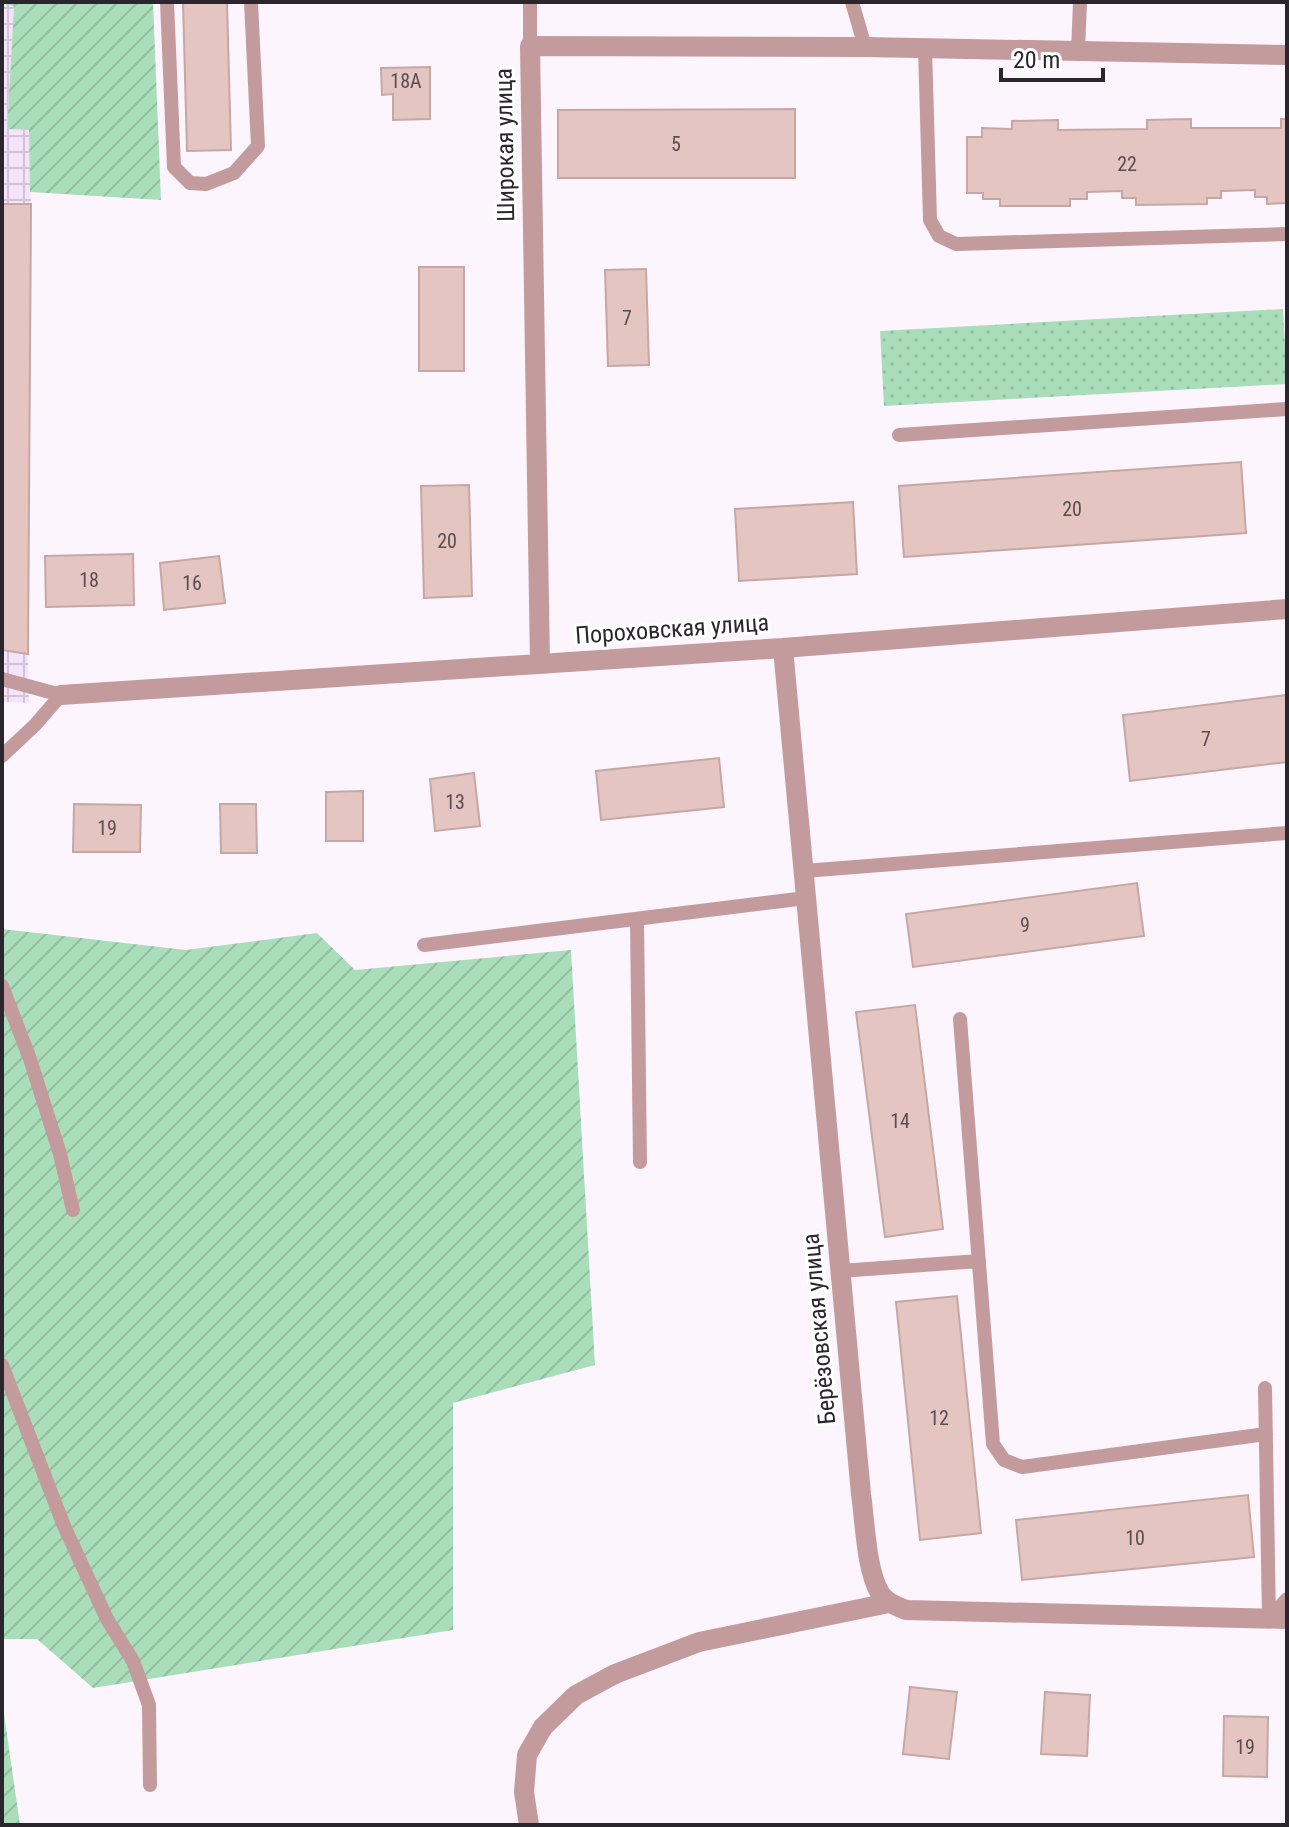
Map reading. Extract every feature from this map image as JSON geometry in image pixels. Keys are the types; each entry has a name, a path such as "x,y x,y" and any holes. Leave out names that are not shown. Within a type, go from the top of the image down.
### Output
{"street":[{"name":"Широкая улица","path":"540,664 530,46 865,47 1287,55"},
{"name":"Пороховская улица","path":"61,695 783,648 1287,609"},
{"name":"Берёзовская улица","path":"783,648 861,1494 872,1571 881,1595 889,1603"},
{"path":"529,1825 524,1792 527,1755 543,1727 576,1695 615,1674 699,1642 889,1603 906,1610 1278,1619"}],"lane":[{"path":"167,2 174,167 190,183 206,184 234,173 258,146 251,2"},
{"path":"530,2 530,46"},
{"path":"852,2 865,47"},
{"path":"1078,51 1080,2"},
{"path":"925,48 930,220 939,236 956,244 1287,234"},
{"path":"899,435 1287,409"},
{"path":"2,679 61,695 2,756"},
{"path":"804,871 1287,833"},
{"path":"424,945 806,898"},
{"path":"637,920 640,1162"},
{"path":"2,986 30,1059 56,1141 73,1210"},
{"path":"960,1019 993,1444 1004,1460 1022,1467 1266,1434"},
{"path":"840,1271 979,1261"},
{"path":"2,1365 64,1526 107,1619 133,1661 149,1705 150,1785"},
{"path":"1265,1388 1278,1619"},
{"path":"1278,1619 1287,1599"}],"shaded area":[{"path":"2,4 14,6 7,129 29,130 29,703 2,702"}],"green space":[{"path":"2,2 153,2 161,200 30,192 29,130 7,129 14,6"},
{"path":"1283,309 1287,384 884,406 880,331"},
{"path":"2,929 186,950 317,933 355,970 571,950 595,1365 453,1403 453,1630 93,1688 37,1639 2,1639"},
{"path":"3,1707 20,1825 2,1825"}],"building":[{"path":"183,2 227,2 231,150 187,151"},
{"path":"430,67 430,119 393,120 393,94 382,95 381,68"},
{"path":"795,109 795,178 558,178 558,110"},
{"path":"1191,119 1191,128 1281,128 1281,119 1287,119 1287,203 1267,204 1267,197 1255,197 1255,190 1221,191 1221,198 1207,198 1207,204 1136,205 1136,198 1122,198 1122,191 1087,192 1087,199 1070,199 1070,206 1000,206 1000,199 983,199 983,193 967,193 967,137 982,137 982,128 1012,129 1012,121 1058,120 1058,130 1147,129 1147,120"},
{"path":"2,204 31,204 28,654 2,650"},
{"path":"419,267 464,267 464,371 419,371"},
{"path":"646,269 649,365 608,366 605,270"},
{"path":"1241,462 1246,533 904,557 899,486"},
{"path":"469,485 472,596 424,598 421,486"},
{"path":"853,502 857,574 739,581 735,509"},
{"path":"133,554 134,605 46,607 45,556"},
{"path":"219,556 225,603 164,610 160,563"},
{"path":"1287,695 1287,762 1130,781 1123,715"},
{"path":"719,758 724,807 601,820 596,771"},
{"path":"474,773 480,826 435,831 430,779"},
{"path":"363,791 363,841 326,841 326,792"},
{"path":"74,804 141,805 140,852 73,852"},
{"path":"220,804 256,804 257,853 221,853"},
{"path":"1137,883 1144,936 913,967 906,914"},
{"path":"915,1005 943,1229 885,1237 856,1012"},
{"path":"957,1296 981,1533 920,1540 896,1302"},
{"path":"1248,1495 1254,1557 1022,1580 1016,1520"},
{"path":"910,1687 957,1692 949,1759 903,1754"},
{"path":"1045,1692 1090,1695 1087,1756 1041,1754"},
{"path":"1224,1716 1268,1717 1267,1777 1223,1776"}]}
